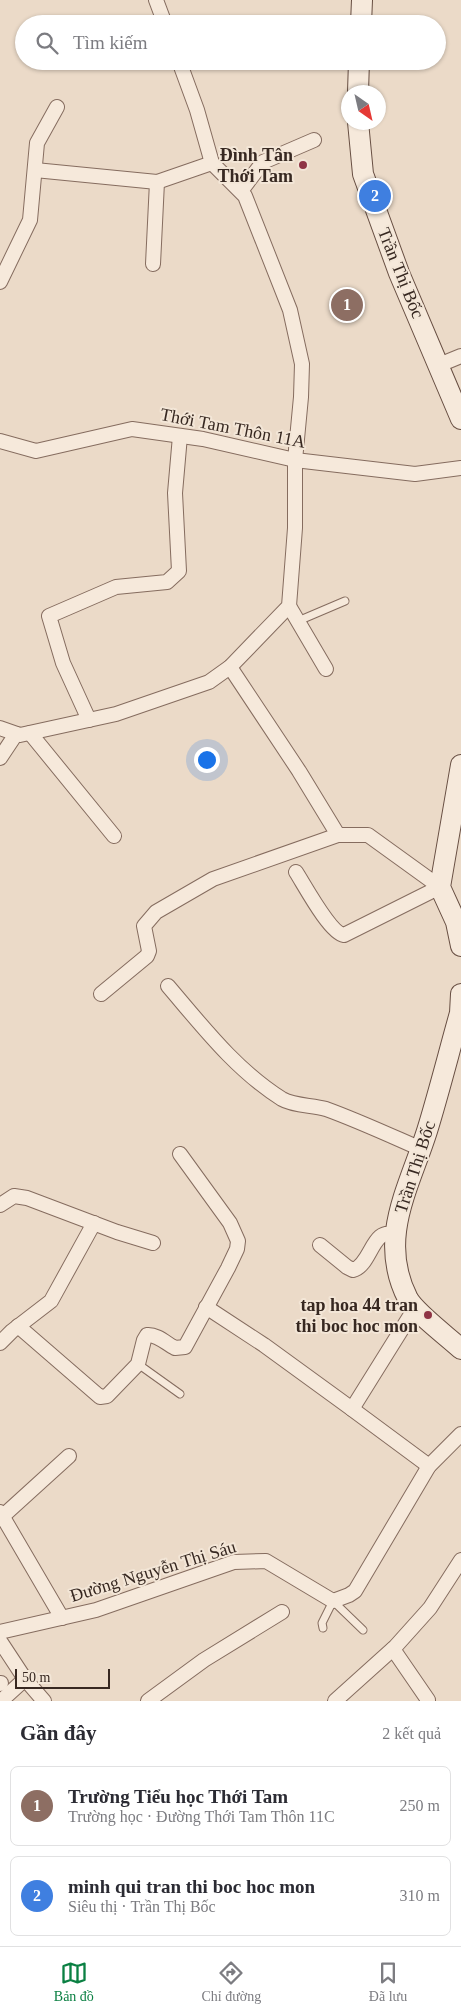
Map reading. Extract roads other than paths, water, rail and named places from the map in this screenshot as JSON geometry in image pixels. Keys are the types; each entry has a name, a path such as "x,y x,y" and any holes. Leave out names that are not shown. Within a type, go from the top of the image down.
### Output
{"street":[{"path":"156,0 162,15"},
{"path":"361,15 362,0"},
{"path":"182,70 197,110 212,163 245,196 290,310 302,364 295,460 295,528 289,606 326,669"},
{"path":"358,85 359,70"},
{"path":"0,282 30,220 37,143 58,107"},
{"name":"Trần Thị Bốc","path":"359,130 363,174 399,273 461,419"},
{"path":"241,192 264,162 314,140"},
{"path":"34,170 157,182 212,163"},
{"path":"153,264 157,182"},
{"path":"439,365 461,356"},
{"name":"Thới Tam Thôn 11A","path":"0,441 36,451 132,429 202,439 295,460 416,474 461,468"},
{"path":"89,720 63,663 49,616 116,587 167,582 179,570 175,493 180,436"},
{"path":"0,728 23,733 89,720 116,714 209,682 230,667 289,606"},
{"path":"230,667 299,771 338,835"},
{"path":"0,758 23,733"},
{"path":"23,733 114,836"},
{"path":"440,887 461,765"},
{"path":"101,994 147,956 149,951 144,926 156,912 214,879 338,835 368,835 440,887 456,922 461,946"},
{"path":"296,872 329,924 344,936 440,887"},
{"path":"168,986 219,1046 252,1077 284,1100 323,1108 356,1120 421,1150"},
{"name":"Trần Thị Bốc","path":"461,994 460,1013 421,1150 398,1213 395,1250 400,1278 409,1301 461,1349"},
{"path":"18,1326 100,1397 107,1396 138,1364 144,1340 147,1336 156,1337 175,1348 185,1347 237,1249 238,1241 230,1223 180,1154"},
{"path":"0,1205 14,1196 27,1198 153,1243"},
{"path":"0,1344 18,1326 51,1301 94,1223"},
{"path":"320,1245 347,1267 354,1270 362,1264 381,1235 388,1233 396,1236"},
{"path":"206,1307 264,1345 429,1466"},
{"path":"352,1409 415,1308"},
{"path":"333,1601 355,1591 429,1466 461,1434"},
{"path":"62,1618 2,1514 69,1456"},
{"path":"335,1701 393,1649 430,1608 461,1560"},
{"name":"Đường Nguyễn Thị Sáu","path":"0,1632 96,1610 234,1562 266,1561 333,1601"},
{"path":"148,1701 204,1660 282,1612"},
{"path":"0,1642 25,1679 44,1701"},
{"path":"393,1649 428,1700"},
{"path":"1,1701 25,1679"}],"lane":[{"path":"298,621 345,601"},
{"path":"138,1364 180,1394"},
{"path":"323,1628 322,1623 333,1601 362,1630"}],"place":[{"name":"Đình Tân Thới Tam","path":"303,165"},
{"name":"minh qui tran thi boc hoc mon","path":"375,196"},
{"name":"Trường Tiểu học Thới Tam","path":"347,305"},
{"name":"tap hoa 44 tran thi boc hoc mon","path":"428,1315"}]}
